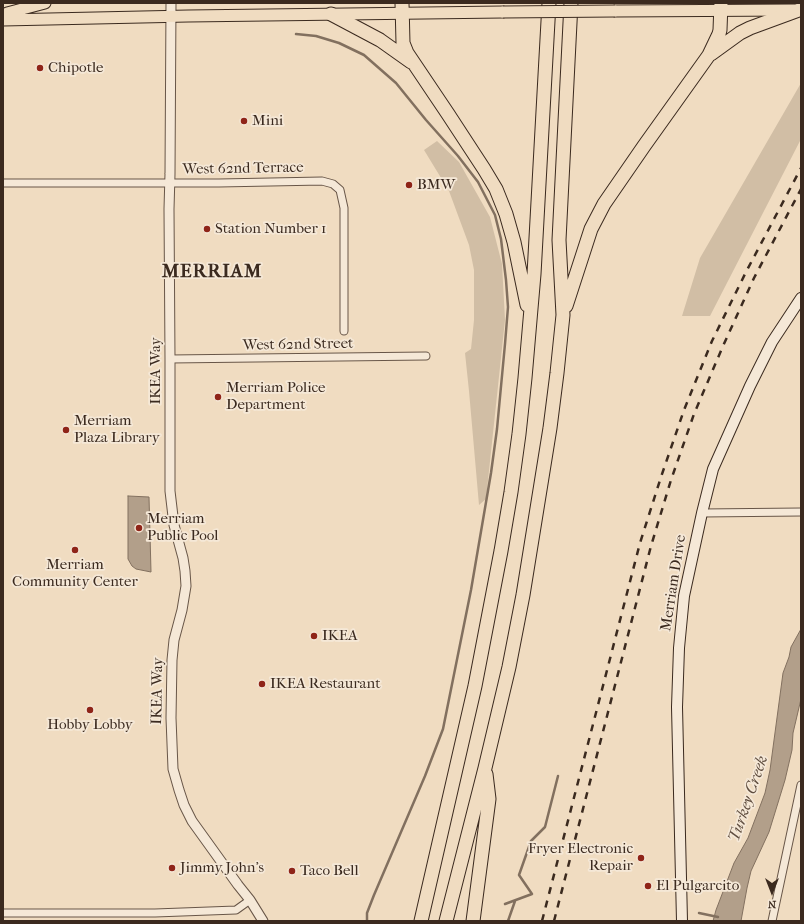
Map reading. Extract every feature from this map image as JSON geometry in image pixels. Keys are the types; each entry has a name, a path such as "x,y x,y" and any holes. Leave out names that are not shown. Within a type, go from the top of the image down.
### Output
{"highway":[{"path":"3,18 7,13 45,3"},
{"path":"421,921 475,686 510,500 519,434 534,274 549,3"},
{"path":"446,921 509,667 523,595 550,428 563,315 559,240 572,3"},
{"path":"3,18 331,14 402,8 503,12 615,11 721,7 800,10"},
{"path":"563,315 591,229 604,204 709,55 719,34 721,7"},
{"path":"402,8 403,43 407,53 496,189 506,214 514,242 530,321"},
{"path":"709,55 740,33 750,28 800,10"},
{"path":"331,14 380,40 415,65"},
{"path":"474,921 489,799 485,768"}],"main road":[{"name":"Merriam Drive","path":"682,921 678,728 679,648 684,596 713,470 750,386 772,342 801,298"}],"street":[{"name":"IKEA Way","path":"172,3 168,265 170,491 174,525 183,558 186,586 174,640 172,660 171,718 174,769 184,805 192,820 250,900 260,919"},
{"name":"West 62nd Terrace","path":"3,184 322,181 333,184 340,190 344,208 344,331"},
{"name":"West 62nd Street","path":"170,359 426,356"},
{"path":"702,513 801,512"},
{"path":"772,921 801,785"},
{"path":"3,913 155,913 236,910 250,900"}],"shaded area":[{"path":"801,83 801,139 710,316 682,316 700,258"},
{"path":"437,141 459,162 490,217 502,264 505,320 486,499 479,505 465,353 471,349 474,320 474,270 469,245 449,191 424,150"},
{"name":"Merriam Public Pool","path":"128,496 149,497 151,572 136,569 132,566 128,559"},
{"path":"801,629 801,699 793,733 792,750 785,780 769,832 751,871 741,921 713,921 734,863 748,838 765,793 770,770 783,673 791,647"}],"waterway":[{"path":"296,34 316,36 339,43 364,55 396,83 478,182 495,215 501,239 506,280 508,307 497,429 491,473 471,590 443,729 425,776 374,895 367,913 367,921"},
{"path":"505,904 532,894 519,875 531,841 545,827 558,776"},
{"path":"508,921 515,901"},
{"path":"699,913 718,917"}],"railway":[{"path":"542,921 640,543 684,410 712,341 746,272 801,168"},
{"path":"554,921 651,546 671,480 694,414 723,346 754,278 801,189"}],"place":[{"name":"Chipotle","path":"40,68"},
{"name":"Mini","path":"244,121"},
{"name":"BMW","path":"409,185"},
{"name":"Station Number 1","path":"207,229"},
{"name":"Merriam Police Department","path":"218,397"},
{"name":"Merriam Plaza Library","path":"66,430"},
{"name":"Merriam Public Pool","path":"139,528"},
{"name":"Merriam Community Center","path":"75,550"},
{"name":"IKEA","path":"314,636"},
{"name":"IKEA Restaurant","path":"262,684"},
{"name":"Hobby Lobby","path":"90,710"},
{"name":"Fryer Electronic Repair","path":"641,858"},
{"name":"Jimmy John's","path":"172,868"},
{"name":"Taco Bell","path":"292,871"},
{"name":"El Pulgarcito","path":"648,886"}],"district":[{"name":"MERRIAM","path":"212,272"}],"water label":[{"name":"Turkey Creek","path":"749,799"}]}
